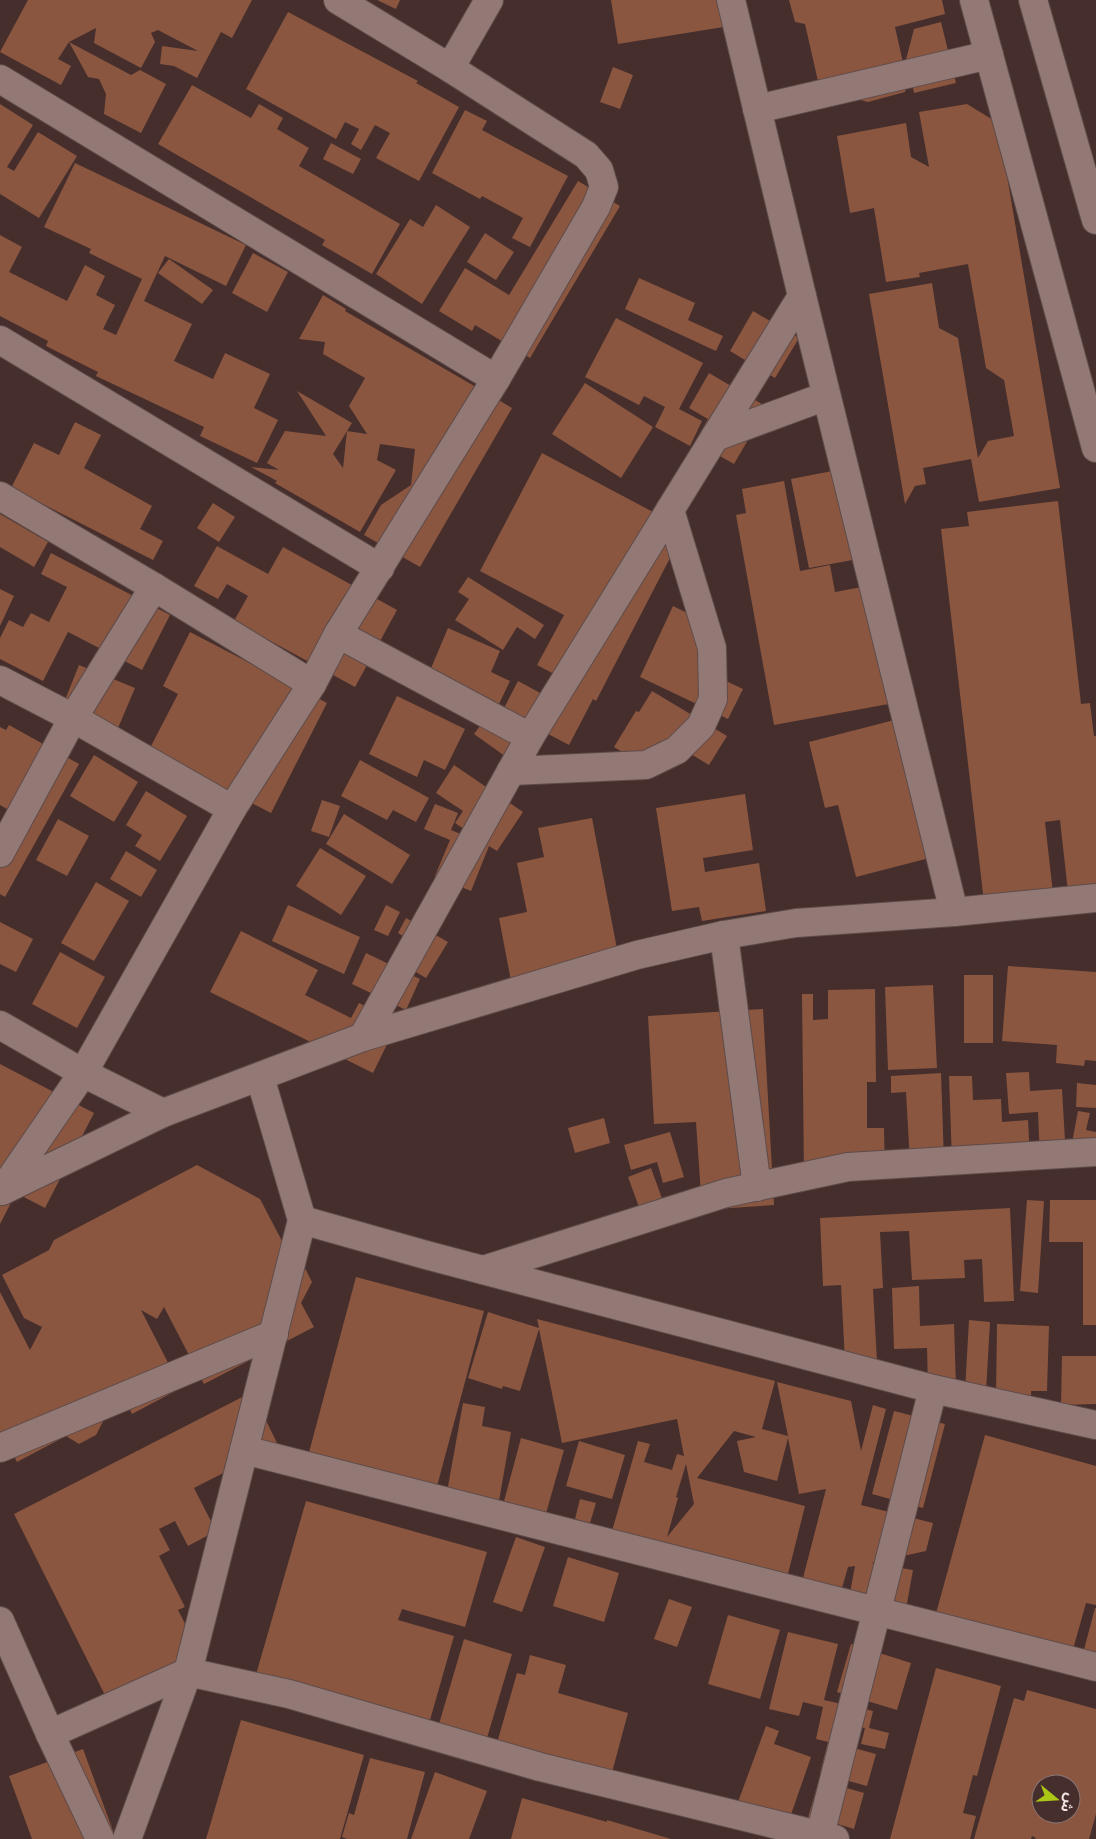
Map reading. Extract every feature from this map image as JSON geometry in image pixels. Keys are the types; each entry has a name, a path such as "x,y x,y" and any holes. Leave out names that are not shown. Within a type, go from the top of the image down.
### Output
{"street":[{"path":"1,1191 83,1073 232,809 312,684 338,634 496,379 596,208 604,187 599,170 586,155 450,68 338,0"},
{"path":"450,68 489,0"},
{"path":"730,0 954,912"},
{"path":"974,0 1096,448"},
{"path":"1033,0 1096,220"},
{"path":"757,109 989,55"},
{"path":"0,79 496,379"},
{"path":"363,1036 530,737 802,296"},
{"path":"0,340 380,568"},
{"path":"715,437 826,396"},
{"path":"0,496 154,587 312,684"},
{"path":"511,771 646,765 677,750 701,726 713,699 712,648 670,510"},
{"path":"0,853 73,718 154,587"},
{"path":"338,634 530,737"},
{"path":"0,680 73,718 232,809"},
{"path":"1,1191 164,1113 363,1036 637,955 724,935 796,923 954,912 1096,898"},
{"path":"724,935 757,1187"},
{"path":"0,1025 83,1073 164,1113"},
{"path":"127,1839 188,1672 302,1220 260,1077"},
{"path":"483,1270 726,1193 848,1167 1096,1152"},
{"path":"302,1220 933,1389 1096,1425"},
{"path":"0,1448 274,1334"},
{"path":"50,1734 188,1672 289,1694 540,1766 825,1838 876,1612 933,1389"},
{"path":"244,1450 1096,1667"},
{"path":"0,1621 50,1734 100,1839"}],"building":[{"path":"28,0 252,0 232,38 221,32 197,78 174,66 160,64 162,46 198,51 158,30 151,33 155,42 141,68 94,43 96,28 69,42 58,59 71,66 61,85 0,52"},
{"path":"377,0 400,0 396,9"},
{"path":"611,0 732,0 736,25 618,44"},
{"path":"789,0 942,0 945,14 895,27 904,67 914,29 941,22 956,83 914,93 910,74 905,92 868,102 820,90 805,24 795,22"},
{"path":"288,12 418,81 416,83 459,107 419,181 376,158 390,133 375,125 361,150 351,144 359,129 345,122 336,139 246,89"},
{"path":"69,42 131,75 140,70 166,84 141,133 104,114 106,94 99,79 88,77"},
{"path":"613,67 633,75 620,109 600,102"},
{"path":"192,85 251,118 259,104 283,118 277,129 309,148 299,166 400,224 372,274 322,245 325,240 158,144"},
{"path":"0,104 33,125 7,167 14,171 38,132 77,156 39,218 0,194"},
{"path":"967,104 998,123 1060,488 979,502 971,459 923,468 926,484 915,486 905,504 869,294 932,283 939,328 958,338 978,458 988,441 1014,436 1004,380 986,368 968,264 919,273 920,277 886,282 874,208 850,213 837,136 906,123 911,157 929,167 919,112"},
{"path":"465,110 487,121 482,130 568,176 530,247 512,238 523,218 482,196 480,199 432,173"},
{"path":"331,143 361,159 353,174 323,159"},
{"path":"75,163 246,245 226,286 165,256 144,301 192,324 174,361 213,379 225,353 270,374 254,408 278,420 257,463 200,436 204,427 96,376 98,372 46,346 48,341 0,316 0,235 22,247 9,272 67,301 85,265 105,276 96,295 115,305 103,329 116,335 142,279 89,253 91,249 44,227"},
{"path":"578,181 620,206 530,358 475,325 472,331 439,311 465,268 509,295"},
{"path":"436,205 470,227 422,304 376,274 410,219 423,227"},
{"path":"485,233 514,252 496,280 467,262"},
{"path":"253,253 288,272 267,312 232,293"},
{"path":"169,259 213,290 202,304 158,273"},
{"path":"639,278 695,303 688,320 723,336 716,351 625,309"},
{"path":"323,295 346,309 345,311 512,408 420,567 364,535 381,505 411,485 415,449 380,444 377,460 396,470 360,532 251,467 279,470 267,463 285,431 326,436 297,391 352,423 347,431 367,434 349,406 365,378 323,354 325,342 299,339","holes":["347,431 343,468 333,454"]},
{"path":"753,311 799,338 775,378 730,351"},
{"path":"616,318 703,363 679,409 702,421 690,446 655,427 665,407 644,396 639,405 585,377"},
{"path":"709,373 767,407 734,464 695,442 708,419 689,408"},
{"path":"585,383 653,427 621,478 552,434"},
{"path":"75,422 101,435 84,468 152,506 140,529 163,541 153,560 11,488 34,443 59,455"},
{"path":"542,453 685,529 596,701 593,699 569,745 503,710 518,681 544,695 554,674 537,665 564,615 480,571"},
{"path":"853,467 869,557 809,568 791,479"},
{"path":"784,481 800,571 830,565 835,592 883,583 905,701 774,725 736,515 746,513 742,489"},
{"path":"1058,501 1081,704 1090,703 1094,736 1096,736 1096,889 1068,892 1060,820 1045,822 1054,902 985,911 941,529 969,526 967,512"},
{"path":"213,503 235,517 219,542 197,528"},
{"path":"0,514 48,542 34,567 0,547"},
{"path":"217,546 268,574 283,547 397,610 355,687 234,621 248,596 227,584 218,599 194,586"},
{"path":"51,553 170,615 142,670 68,632 43,681 0,659 0,638 9,620 23,627 31,613 49,622 67,587 41,574"},
{"path":"468,577 544,625 535,639 517,627 503,650 455,620 469,599 458,592"},
{"path":"0,589 14,596 0,626"},
{"path":"673,606 720,629 701,669 743,689 728,719 640,677"},
{"path":"448,628 500,651 491,672 510,681 499,704 429,673"},
{"path":"190,632 327,703 271,813 149,750 178,694 163,686"},
{"path":"79,665 135,688 118,728 63,705"},
{"path":"652,691 727,736 709,765 669,741 652,770 614,747 636,711 639,712"},
{"path":"397,696 465,729 445,770 424,760 417,777 369,754"},
{"path":"906,717 941,855 856,877 838,805 825,808 809,742"},
{"path":"483,722 542,764 533,776 474,734"},
{"path":"9,725 79,764 5,897 0,894 0,850 19,816 0,805 0,727 6,730"},
{"path":"94,755 138,782 114,822 70,796"},
{"path":"360,760 429,798 416,822 393,810 387,820 341,796"},
{"path":"454,765 523,812 497,851 489,846 471,891 435,876 450,840 424,829 435,804 458,813 451,830 488,845 455,823 463,811 436,793"},
{"path":"146,791 187,816 160,861 135,846 142,835 126,825"},
{"path":"745,794 753,850 703,858 705,872 759,863 766,911 702,921 699,907 672,911 656,808"},
{"path":"322,800 340,806 329,837 311,831"},
{"path":"344,814 410,855 392,884 326,844"},
{"path":"592,818 617,949 581,956 583,967 511,981 499,918 527,912 517,863 544,857 538,828"},
{"path":"58,819 89,836 67,876 36,860"},
{"path":"320,848 366,876 341,915 296,886"},
{"path":"126,851 157,870 141,897 110,879"},
{"path":"96,882 129,901 94,961 61,943"},
{"path":"288,905 360,937 344,974 272,941"},
{"path":"386,905 400,912 388,936 374,930"},
{"path":"406,918 448,942 426,978 404,965 416,944 398,933"},
{"path":"0,922 33,939 16,972 0,964"},
{"path":"241,931 318,970 305,995 351,1018 359,1003 398,1022 373,1073 210,992"},
{"path":"60,952 105,977 77,1028 32,1004"},
{"path":"366,953 420,979 406,1010 352,984"},
{"path":"1008,966 1096,972 1096,1061 1085,1060 1084,1066 1056,1063 1057,1045 1002,1041"},
{"path":"964,975 993,975 993,1043 964,1043"},
{"path":"933,985 937,1068 888,1070 885,987"},
{"path":"875,989 876,1082 867,1082 867,1128 884,1128 885,1175 804,1176 802,994 813,994 813,1020 828,1019 828,990"},
{"path":"763,1009 774,1205 702,1210 696,1122 654,1124 648,1016"},
{"path":"0,1064 94,1113 45,1208 16,1193 0,1224"},
{"path":"1029,1072 1030,1091 1062,1089 1066,1158 1040,1160 1038,1112 1009,1114 1006,1073"},
{"path":"941,1073 944,1161 910,1163 906,1092 891,1093 891,1076"},
{"path":"949,1076 972,1076 973,1100 1001,1099 1002,1122 1028,1120 1030,1157 952,1161"},
{"path":"1077,1083 1096,1085 1096,1108 1076,1107"},
{"path":"1078,1111 1090,1113 1086,1130 1096,1132 1096,1157 1070,1153"},
{"path":"604,1118 610,1143 575,1153 568,1128"},
{"path":"670,1132 684,1177 663,1183 657,1162 631,1170 624,1145"},
{"path":"197,1165 260,1199 292,1260 304,1266 312,1282 301,1303 314,1327 204,1384 164,1307 157,1319 141,1310 181,1388 132,1414 128,1405 106,1416 96,1435 79,1444 66,1436 17,1462 7,1443 0,1447 0,1292 30,1350 42,1327 24,1318 2,1275 49,1250 54,1240"},
{"path":"651,1168 664,1204 643,1218 628,1177"},
{"path":"1027,1200 1044,1201 1038,1293 1020,1291"},
{"path":"1050,1200 1096,1200 1096,1325 1083,1325 1083,1242 1049,1242"},
{"path":"1010,1208 1014,1301 984,1302 982,1259 964,1260 965,1278 912,1280 909,1231 880,1232 883,1288 873,1289 877,1361 845,1362 841,1285 823,1286 820,1218"},
{"path":"356,1277 484,1311 436,1490 308,1456"},
{"path":"919,1286 920,1326 954,1324 956,1386 928,1387 927,1348 894,1349 892,1288"},
{"path":"488,1312 539,1328 537,1319 775,1381 762,1429 788,1436 777,1382 851,1401 861,1451 873,1405 886,1409 861,1505 933,1523 926,1551 871,1563 913,1570 906,1609 849,1598 855,1566 848,1567 842,1588 803,1578 826,1489 799,1494 788,1438 777,1481 744,1472 737,1441 756,1437 734,1431 697,1478 805,1506 787,1578 612,1531 638,1441 650,1444 644,1462 672,1470 677,1454 684,1456 677,1419 562,1443 539,1329 520,1391 503,1386 502,1389 468,1378","holes":["686,1464 694,1504 667,1537"]},
{"path":"969,1320 990,1322 986,1392 965,1391"},
{"path":"997,1324 1049,1326 1047,1391 1031,1391 1031,1395 996,1394"},
{"path":"1062,1356 1096,1356 1096,1404 1061,1405"},
{"path":"252,1392 278,1445 194,1488 216,1531 188,1546 175,1521 159,1529 170,1550 159,1556 185,1607 178,1610 211,1675 179,1688 117,1719 14,1514"},
{"path":"463,1403 485,1407 482,1426 511,1432 499,1501 447,1492"},
{"path":"894,1411 945,1424 923,1508 872,1494"},
{"path":"985,1435 1096,1466 1096,1605 1086,1603 1070,1660 932,1628"},
{"path":"521,1438 564,1450 545,1517 503,1505"},
{"path":"579,1441 625,1455 612,1499 566,1486"},
{"path":"580,1499 596,1503 590,1523 575,1519"},
{"path":"306,1501 487,1552 465,1627 402,1609 398,1620 454,1636 428,1727 255,1678"},
{"path":"516,1537 545,1547 522,1612 493,1602"},
{"path":"568,1557 619,1573 604,1622 553,1606"},
{"path":"669,1599 692,1607 677,1647 654,1639"},
{"path":"1096,1608 1096,1666 1081,1661"},
{"path":"728,1615 780,1630 760,1699 708,1684"},
{"path":"788,1632 838,1644 824,1700 873,1711 869,1728 889,1733 885,1749 861,1744 865,1728 859,1727 832,1742 876,1754 867,1786 820,1773 828,1742 816,1739 823,1707 803,1702 799,1716 769,1709"},
{"path":"464,1639 512,1654 487,1738 439,1724"},
{"path":"851,1644 911,1663 897,1710 837,1692"},
{"path":"530,1655 566,1665 558,1693 628,1713 611,1776 497,1743 517,1673 525,1675"},
{"path":"936,1668 1001,1686 977,1776 973,1775 963,1813 976,1816 970,1839 890,1839"},
{"path":"1027,1690 1096,1709 1096,1814 1089,1839 1035,1839 1032,1836 1031,1839 974,1839 1014,1698 1024,1701"},
{"path":"241,1720 364,1755 340,1839 206,1839"},
{"path":"766,1726 779,1731 774,1744 811,1757 786,1829 735,1810"},
{"path":"83,1749 116,1839 32,1839 9,1776"},
{"path":"370,1758 425,1772 407,1839 347,1839 342,1837 349,1813 354,1815"},
{"path":"435,1772 487,1791 469,1839 411,1839"},
{"path":"819,1780 864,1793 854,1829 828,1821 807,1821"},
{"path":"522,1798 607,1822 607,1820 671,1839 511,1839"}]}
